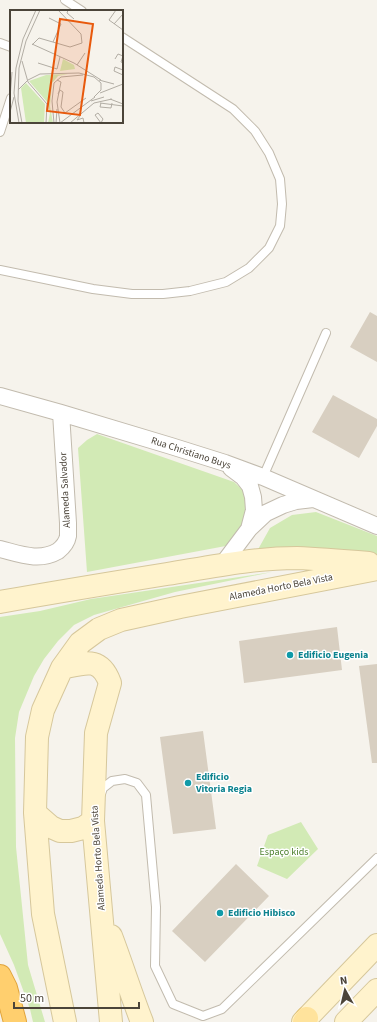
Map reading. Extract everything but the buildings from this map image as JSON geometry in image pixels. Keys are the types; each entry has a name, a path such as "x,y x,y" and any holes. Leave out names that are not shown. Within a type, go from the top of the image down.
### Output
{"highway":[{"path":"0,976 6,988 15,1022"}],"street":[{"name":"Rua Christiano Buys","path":"0,396 226,463 263,477 377,526"},
{"name":"Alameda Salvador","path":"0,549 24,556 40,557 60,550 66,543 68,536 68,523 61,413"},
{"path":"226,463 243,477 250,486 254,510 250,529"},
{"path":"222,565 250,529 266,513 296,501 313,499"},
{"path":"0,602 64,590 262,560 296,558 341,560 377,564"},
{"name":"Alameda Horto Bela Vista","path":"65,1022 43,914 36,813 37,737 43,710 62,668 80,642 99,629 121,620 187,605 377,569"},
{"name":"Alameda Horto Bela Vista","path":"62,668 92,663 102,668 108,676 110,683 96,733 93,821 111,1022"},
{"path":"36,813 51,827 60,831 71,831 83,828 93,821"},
{"path":"101,911 142,1022"},
{"path":"305,1021 377,945"},
{"path":"346,1022 376,988"}],"lane":[{"path":"65,0 80,10"},
{"path":"0,270 93,289 132,294 162,294 190,291 226,282 249,268 269,248 280,226 282,204 280,179 269,153 255,131 233,109 123,38"},
{"path":"0,43 10,47"},
{"path":"0,132 10,101"},
{"path":"263,477 326,333"},
{"path":"93,821 103,788 112,781 126,779 137,783 146,795 156,907 155,966 173,1004 203,1016 222,1009 377,858"}],"green space":[{"path":"97,434 234,482 247,494 248,520 231,545 87,572 78,448"},
{"path":"316,512 377,536 377,557 256,553 270,528 292,515"},
{"path":"272,572 175,592 94,615 74,625 58,641 44,659 34,676 19,712 15,738 16,847 28,965 45,1022 33,1022 30,1009 14,965 0,934 0,617 40,611 91,599"},
{"name":"Espaço kids","path":"301,822 318,849 287,879 257,866 268,835"}],"place":[{"name":"Edificio Eugenia","path":"290,655"},
{"name":"Edificio Vitoria Regia","path":"188,783"},
{"name":"Edificio Hibisco","path":"220,913"}]}
